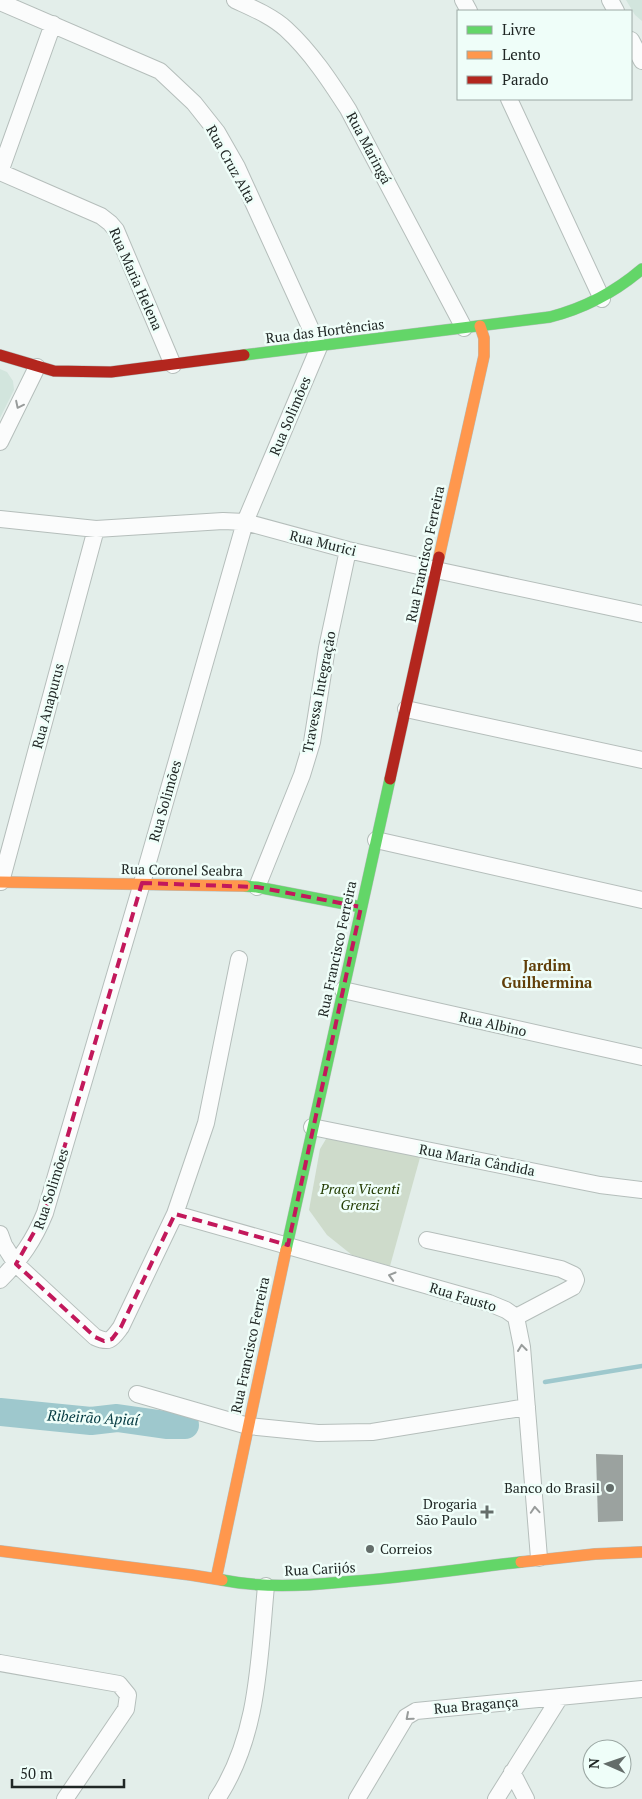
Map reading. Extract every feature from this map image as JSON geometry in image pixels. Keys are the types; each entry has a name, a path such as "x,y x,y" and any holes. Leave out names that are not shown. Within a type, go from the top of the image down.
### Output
{"street":[{"name":"Rua Maringá","path":"235,0 264,14 285,28 307,50 348,109 472,327"},
{"name":"Rua Cruz Alta","path":"0,2 160,71 194,103 217,132 237,167 319,347"},
{"path":"0,172 53,24"},
{"path":"632,42 642,61"},
{"path":"509,100 602,300"},
{"name":"Rua Maria Helena","path":"0,172 101,216 110,223 116,230 173,365"},
{"name":"Rua das Hortências","path":"0,355 54,371 111,372 550,317 602,300 624,285 642,269"},
{"name":"Rua Francisco Ferreira","path":"216,1579 312,1127 484,356 484,338 472,327"},
{"name":"Rua Solimões","path":"0,1280 16,1264 36,1236 45,1213 142,884 245,522 319,347"},
{"path":"0,442 37,367"},
{"name":"Rua Murici","path":"0,520 96,529 223,521 245,522 348,550 642,614"},
{"name":"Rua Anapurus","path":"0,882 96,529"},
{"name":"Travessa Integração","path":"257,887 302,775 312,742 326,648 348,550"},
{"path":"406,709 642,760"},
{"path":"376,840 642,900"},
{"name":"Rua Coronel Seabra","path":"0,882 257,887 361,907"},
{"path":"0,1234 4,1245 16,1264 95,1337 104,1341 112,1339 121,1327 175,1214 206,1124 239,959"},
{"name":"Rua Albino","path":"343,990 642,1057"},
{"name":"Rua Maria Cândida","path":"312,1127 600,1185 642,1190"},
{"name":"Rua Fausto","path":"175,1214 489,1303 506,1310 516,1317"},
{"path":"427,1240 560,1269 574,1275 576,1280 573,1287 516,1317 522,1347 539,1558"},
{"path":"137,1394 248,1426 318,1433 372,1432 527,1407"},
{"name":"Rua Carijós","path":"0,1551 266,1586 316,1585 382,1580 539,1558 594,1553 642,1552"},
{"path":"217,1799 237,1764 249,1729 256,1692 266,1586"},
{"path":"0,1663 118,1684 128,1695 126,1709 65,1799"},
{"name":"Rua Bragança","path":"357,1799 406,1717 416,1711 642,1689"},
{"path":"496,1799 560,1697"},
{"path":"512,1772 526,1799"}],"highlighted area":[{"path":"142,883 257,887 361,907 288,1245 175,1214 121,1327 112,1339 104,1341 95,1337 16,1264 45,1213"}],"shaded area":[{"path":"626,0 642,0 642,21 635,15"},
{"path":"0,369 7,372 13,381 14,390 0,418"}],"green space":[{"name":"Praça Vicenti Grenzi","path":"331,1135 421,1154 390,1266 352,1255 327,1235 309,1210 320,1149"}],"building":[{"name":"Banco do Brasil","path":"596,1454 623,1455 623,1521 598,1522"}],"waterway":[{"path":"545,1382 642,1366"},
{"name":"Ribeirão Apiaí","path":"0,1412 91,1421 117,1418 166,1425 185,1425"}],"traffic: fast":[{"path":"244,355 550,317 599,299 642,269"},
{"path":"286,1250 390,779"},
{"path":"245,886 361,907"},
{"path":"222,1580 282,1586 387,1578 521,1562"}],"traffic: slow":[{"path":"439,557 484,356 484,338 480,326"},
{"path":"0,882 245,886"},
{"path":"216,1579 286,1250"},
{"path":"0,1551 222,1580"},
{"path":"521,1562 595,1554 642,1552"}],"traffic: jam":[{"path":"0,355 54,371 111,372 244,355"},
{"path":"390,779 439,557"}],"place":[{"name":"Banco do Brasil","path":"610,1488"},
{"name":"Drogaria São Paulo","path":"487,1512"},
{"name":"Correios","path":"370,1549"}],"district":[{"name":"Jardim Guilhermina","path":"547,974"}]}
